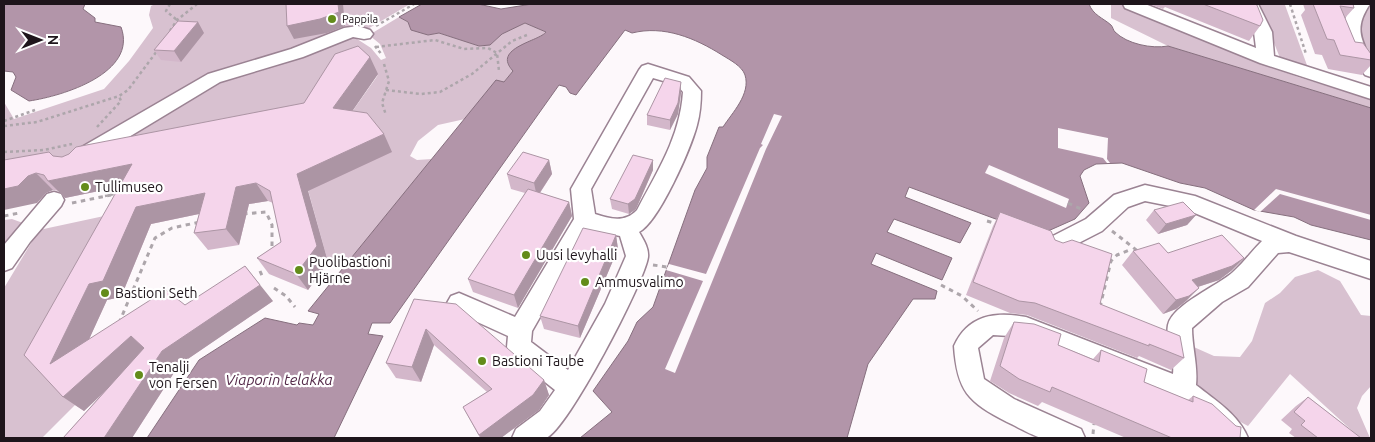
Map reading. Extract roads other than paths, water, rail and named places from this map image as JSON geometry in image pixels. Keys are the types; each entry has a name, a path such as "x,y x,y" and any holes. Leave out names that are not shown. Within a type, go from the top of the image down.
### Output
{"lane":[{"path":"1131,4 1266,60 1371,92"},
{"path":"1250,4 1263,32 1266,60"},
{"path":"1362,4 1352,14 1351,32 1354,48 1371,71"},
{"path":"77,167 87,153 214,78 297,53 350,32 358,31 364,34"},
{"path":"570,387 519,347 520,330 585,220 581,189 648,70 683,81 692,91 693,100 688,126 681,146 645,216 640,222 626,228 585,220"},
{"path":"1055,245 1094,225 1121,201 1145,193 1188,202 1289,244 1371,270"},
{"path":"4,262 22,236 52,204"},
{"path":"525,438 550,419 632,276 638,257 634,241 626,228"},
{"path":"1184,390 1186,367 1180,345 1180,324 1214,295 1240,280 1272,245 1289,244"},
{"path":"459,303 520,330"},
{"path":"1072,438 1002,406 976,388 971,378 966,346 975,332 990,325 1001,323 1026,327 1184,390 1220,420 1236,438"}],"water":[{"path":"4,4 85,4 83,9 95,18 95,22 121,27 123,43 119,57 108,69 78,88 29,101 11,90 16,77 13,72 4,71"},
{"name":"Viaporin telakka","path":"422,4 478,4 501,9 532,4 1089,4 1096,14 1111,25 1115,32 1126,40 1147,46 1168,46 1371,108 1371,240 1311,225 1294,217 1254,210 1205,188 1180,183 1122,163 1096,164 1084,170 1080,176 1089,203 1075,219 1039,235 909,187 905,197 971,223 960,243 894,219 887,232 952,258 942,280 876,253 871,264 937,291 935,299 913,299 868,364 847,438 580,438 612,412 593,391 628,341 637,322 653,307 695,190 707,168 707,157 719,127 723,127 740,103 746,82 745,75 735,64 690,38 667,32 644,31 632,33 625,30 576,95 570,93 566,87 559,85 390,323 372,323 368,334 383,336 334,438 147,438 199,360 265,318 297,325 299,323 313,325 319,314 308,311 496,80 504,82 513,71 508,63 508,56 519,46 546,32 525,23 502,34 490,45 479,46 439,33 428,35 411,30 408,22 399,17"}],"place":[{"name":"Pappila","path":"332,19"},
{"name":"Tullimuseo","path":"85,187"},
{"name":"Uusi levyhalli","path":"526,255"},
{"name":"Puolibastioni Hjärne","path":"299,270"},
{"name":"Ammusvalimo","path":"585,282"},
{"name":"Bastioni Seth","path":"105,293"},
{"name":"Bastioni Taube","path":"482,361"},
{"name":"Tenalji von Fersen","path":"139,375"}]}
